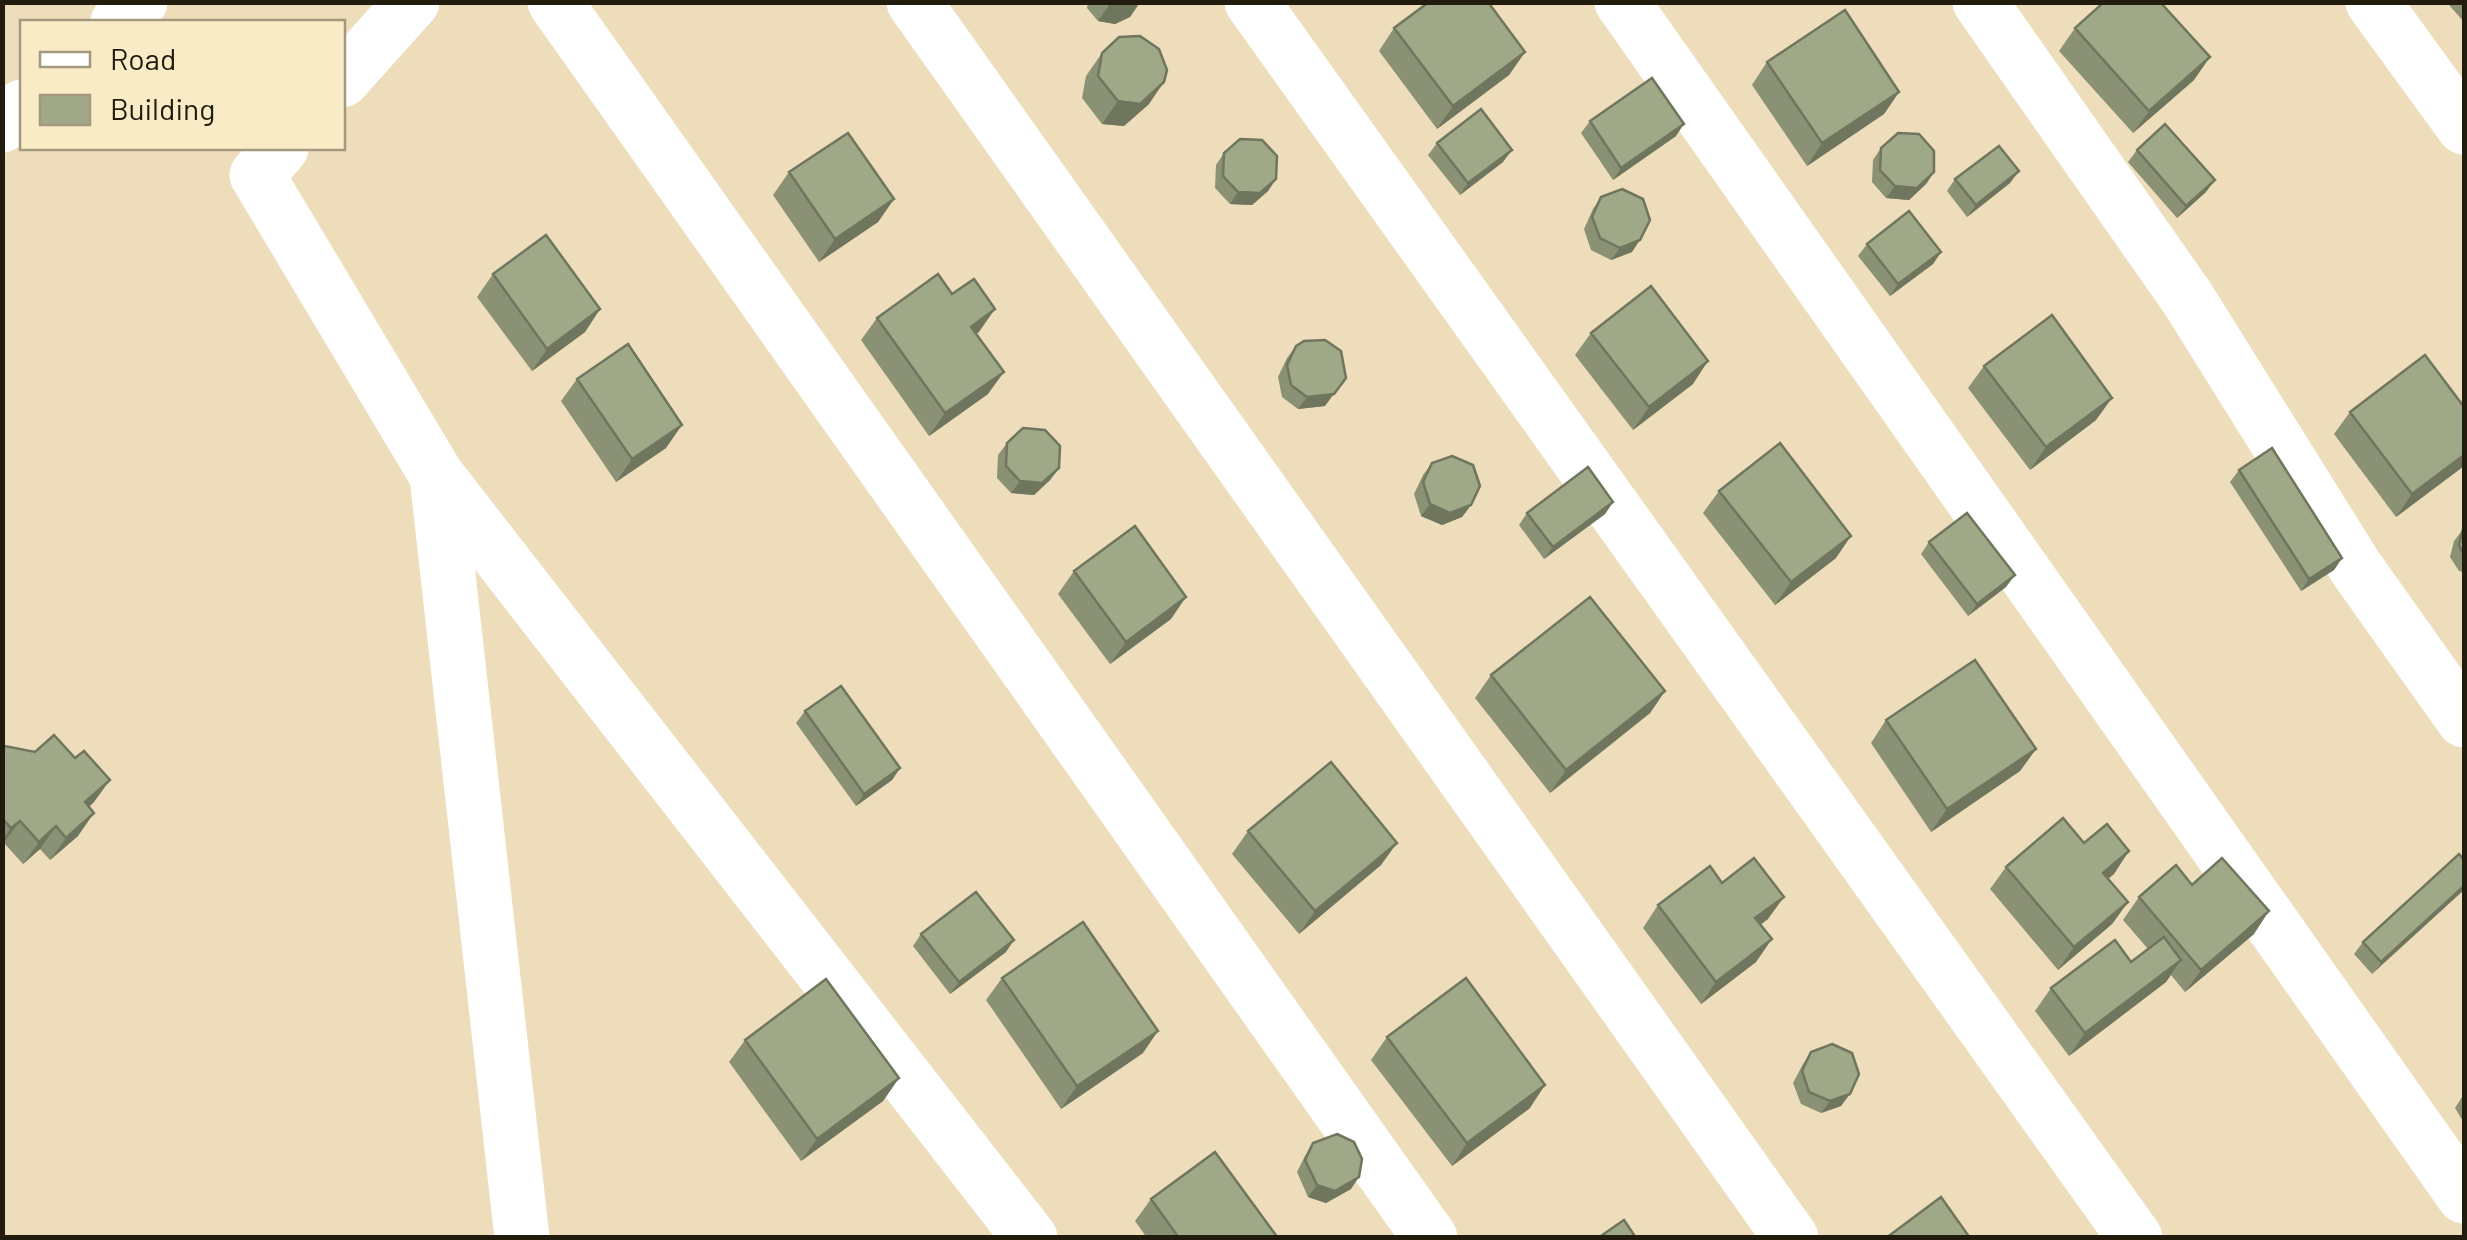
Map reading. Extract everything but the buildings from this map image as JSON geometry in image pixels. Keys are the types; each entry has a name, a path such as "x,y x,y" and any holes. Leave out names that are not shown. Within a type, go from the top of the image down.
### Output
{"street":[{"path":"120,20 140,2"},
{"path":"345,77 412,2"},
{"path":"556,2 1430,1238"},
{"path":"914,2 1792,1238"},
{"path":"1252,2 2135,1238"},
{"path":"1622,2 2464,1196"},
{"path":"1980,2 2188,299 2356,568 2464,720"},
{"path":"2373,2 2464,127"},
{"path":"259,157 436,476 1030,1238"},
{"path":"436,476 522,1238"}]}
